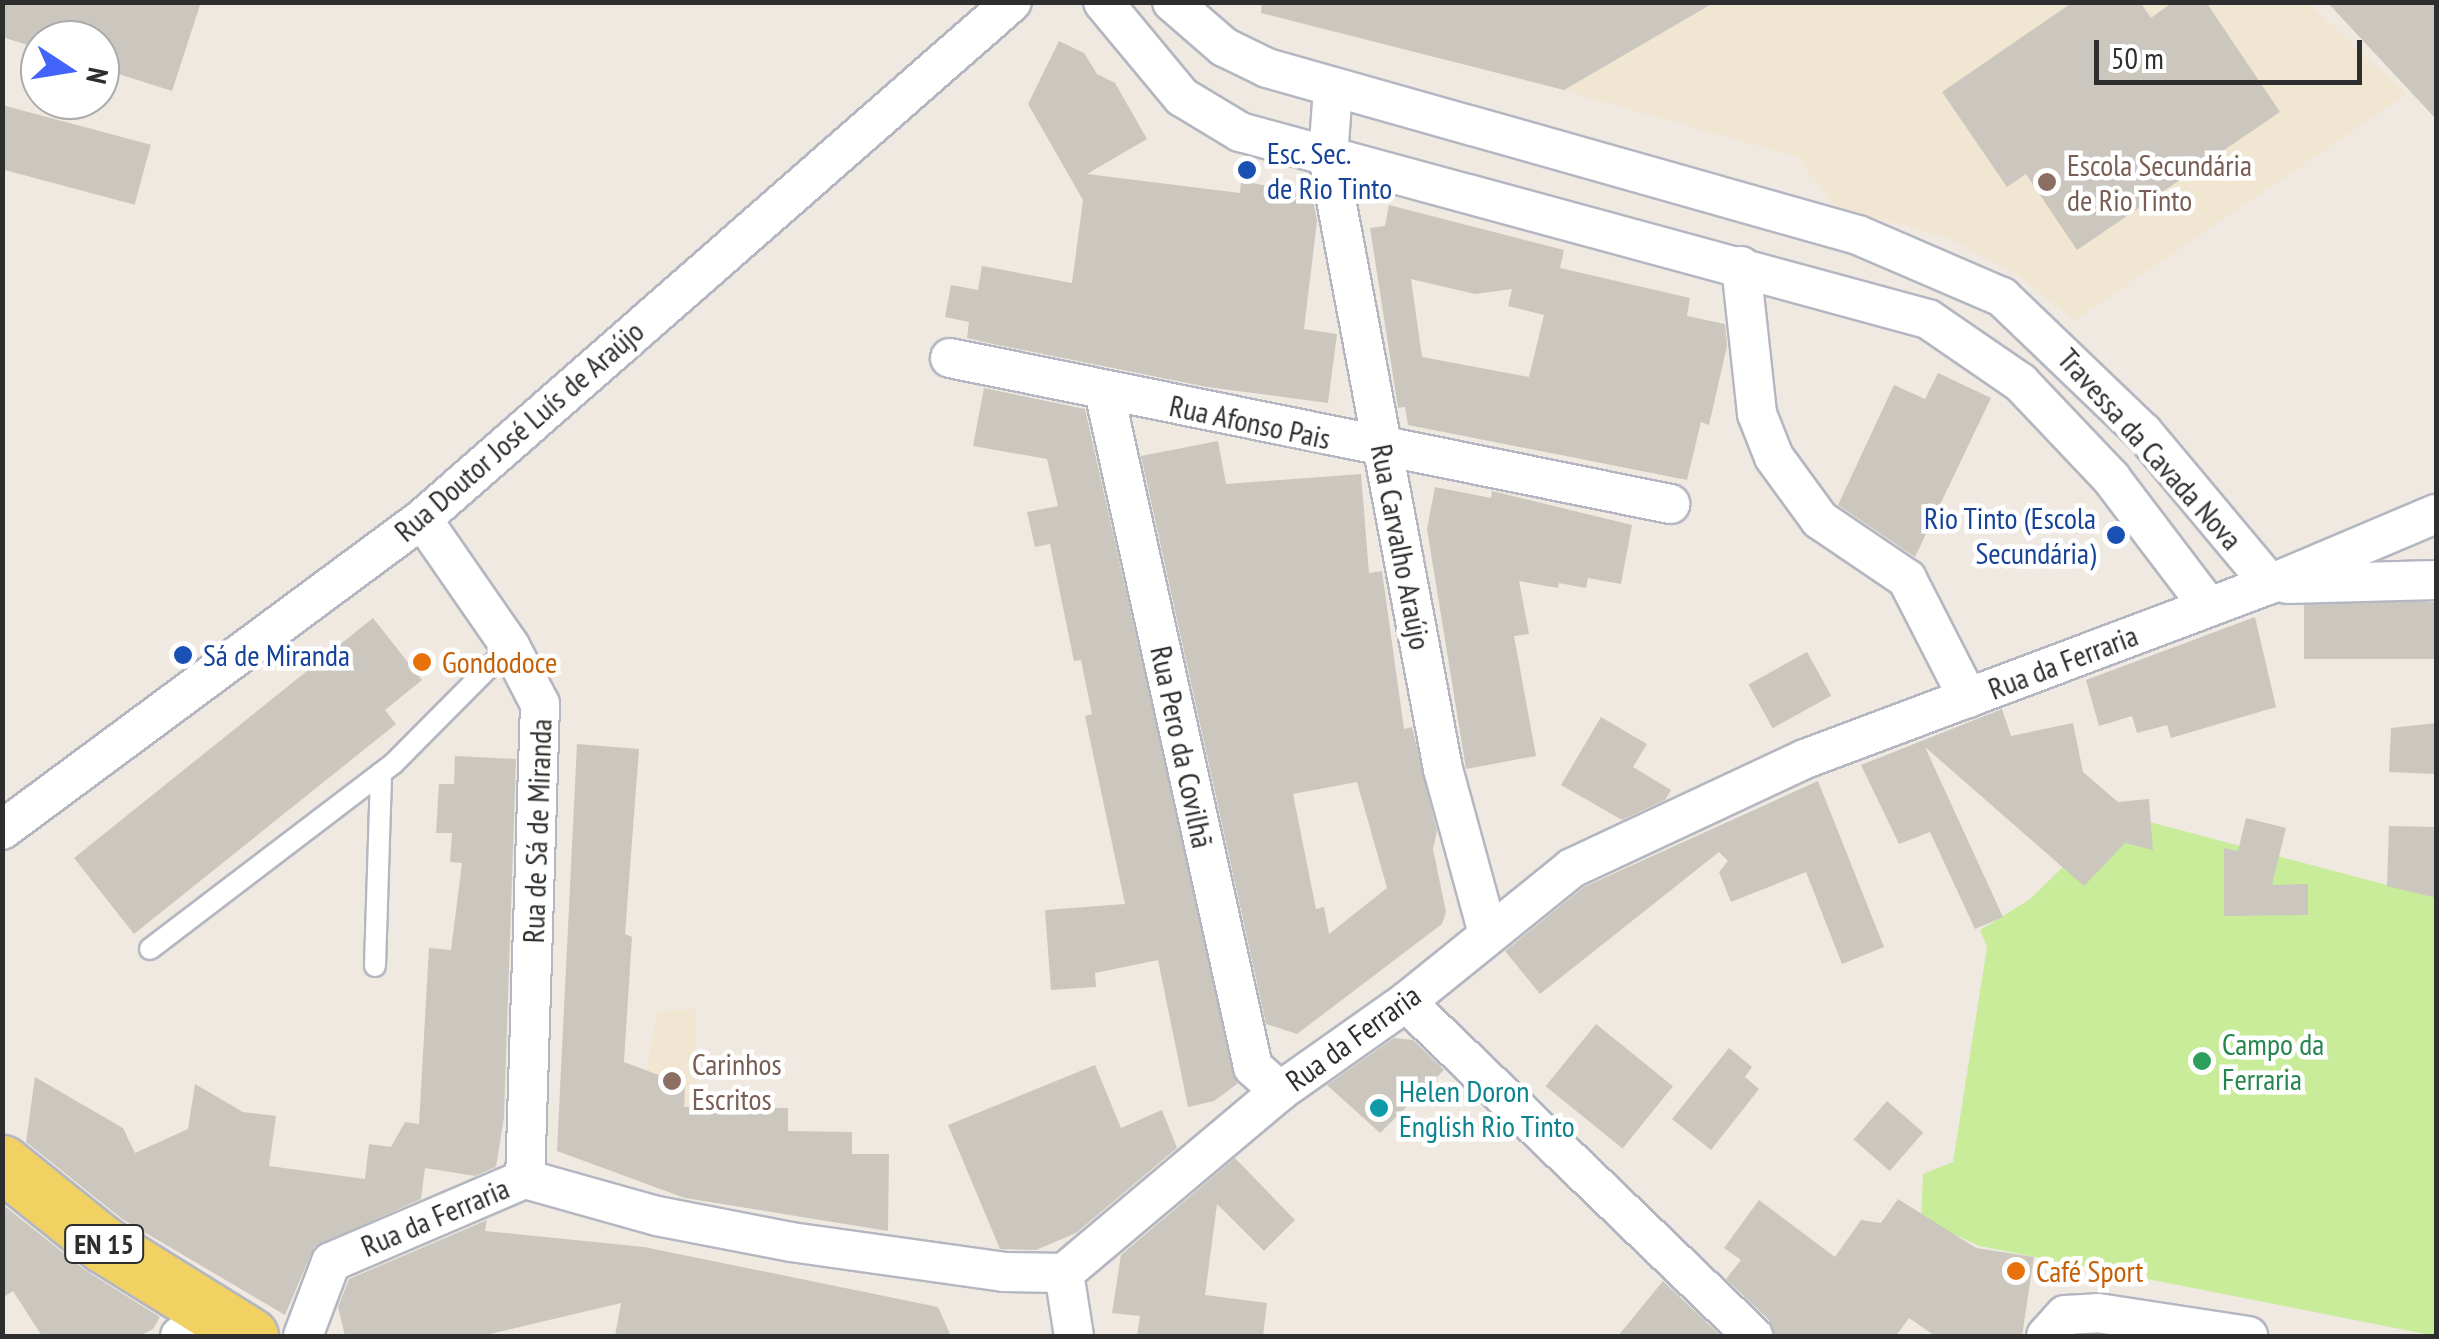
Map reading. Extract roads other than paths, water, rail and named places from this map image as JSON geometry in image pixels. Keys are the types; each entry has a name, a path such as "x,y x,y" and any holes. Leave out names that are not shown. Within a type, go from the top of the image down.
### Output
{"main road":[{"name":"EN 15","path":"2,1164 214,1330"}],"street":[{"name":"Rua Doutor José Luís de Araújo","path":"2,830 422,519 1012,2"},
{"name":"Travessa da Cavada Nova","path":"1103,2 1182,97 1240,132 1928,319 2006,372 2111,478 2208,606"},
{"name":"Travessa da Cavada Nova","path":"1172,2 1224,47 1332,89 1809,221 1942,268 2002,298 2143,432 2270,584"},
{"path":"1328,157 1332,89"},
{"name":"Rua Carvalho Araújo","path":"1328,157 1443,769 1488,933"},
{"path":"1792,280 1809,221"},
{"path":"1742,266 1757,414 1774,457 1820,520 1906,579 1968,698"},
{"name":"Rua Afonso Pais","path":"950,358 1382,450 1670,504"},
{"name":"Rua Pero da Covilhã","path":"1104,391 1253,1067 1280,1091"},
{"name":"Rua da Ferraria","path":"303,1336 331,1262 525,1179 658,1216 791,1242 1004,1272 1064,1273 1280,1091 1406,1002 1572,868 1805,759 2270,584 2436,514"},
{"name":"Rua de Sá de Miranda","path":"422,519 510,646 540,704 525,1179"},
{"path":"2270,584 2436,580"},
{"path":"1406,1002 1753,1336"},
{"path":"1064,1273 1074,1336"},
{"path":"2046,1336 2065,1315 2098,1312 2248,1336"}],"lane":[{"path":"150,949 381,773 510,646"},
{"path":"375,966 381,773"}],"place":[{"name":"Esc. Sec. de Rio Tinto","path":"1247,170"},
{"name":"Escola Secundária de Rio Tinto","path":"2047,182"},
{"name":"Rio Tinto (Escola Secundária)","path":"2116,535"},
{"name":"Sá de Miranda","path":"183,655"},
{"name":"Gondodoce","path":"422,662"},
{"name":"Campo da Ferraria","path":"2202,1061"},
{"name":"Carinhos Escritos","path":"672,1081"},
{"name":"Helen Doron English Rio Tinto","path":"1379,1108"},
{"name":"Café Sport","path":"2016,1271"}]}
